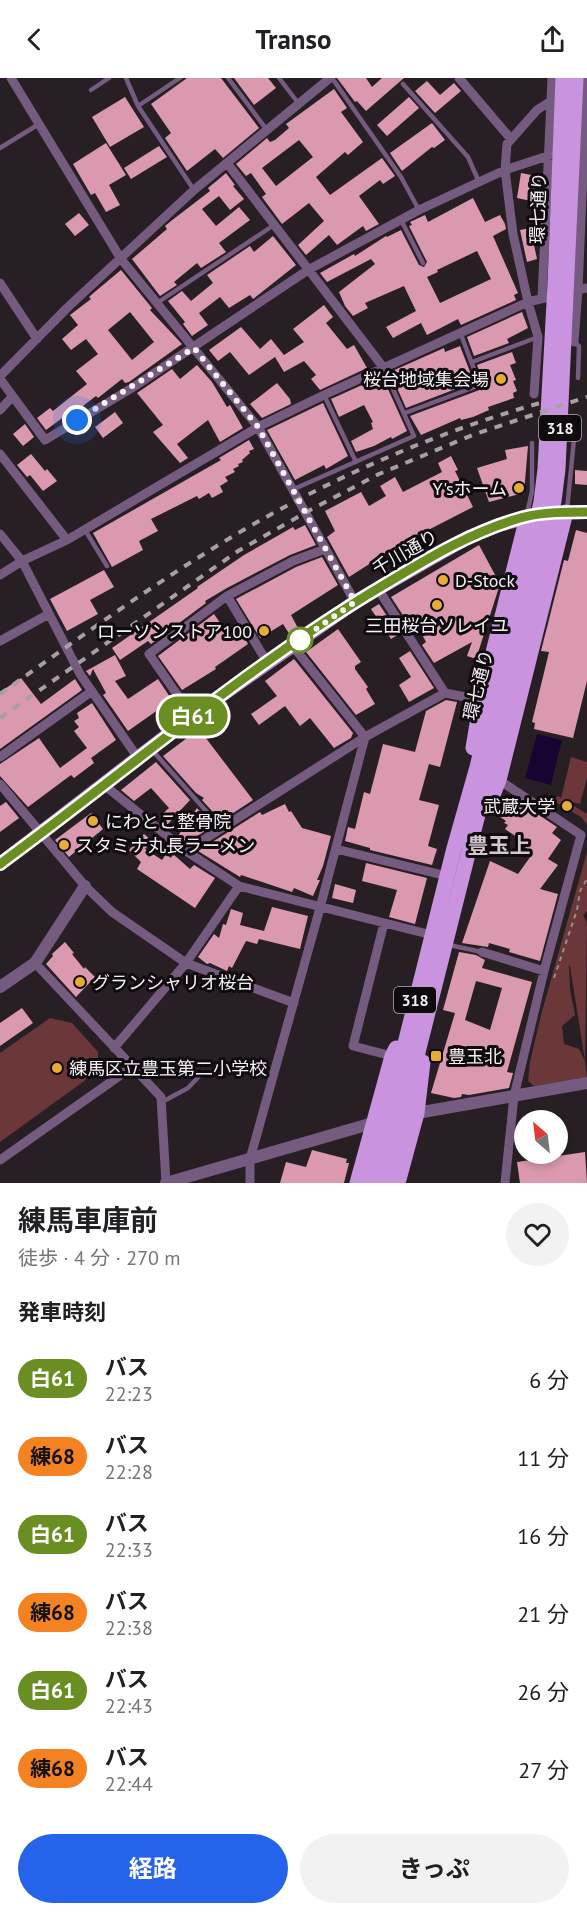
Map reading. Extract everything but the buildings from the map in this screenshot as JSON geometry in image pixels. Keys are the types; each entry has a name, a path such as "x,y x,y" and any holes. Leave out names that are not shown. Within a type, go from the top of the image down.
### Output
{"main road":[{"name":"環七通り","path":"489,773 541,502 545,469 563,78"},
{"name":"環七通り","path":"385,1183 386,1152 461,850 489,773 547,535 555,490 576,78"},
{"path":"461,850 489,773 566,512"},
{"name":"千川通り","path":"0,864 192,716 355,602 465,539 499,525 527,517 587,512"},
{"path":"461,850 481,700 527,517"},
{"name":"環七通り","path":"439,940 447,876 461,850"},
{"path":"357,1183 392,1056 419,1019"},
{"path":"398,1183 417,1113 423,1070 419,1019"},
{"name":"環七通り","path":"370,1183 386,1152"}],"street":[{"path":"11,78 121,258 258,427 355,602"},
{"path":"331,78 194,190 0,377 45,441 194,348 308,270 419,210 505,170 586,144"},
{"path":"459,78 511,139"},
{"path":"542,78 552,89"},
{"path":"542,298 552,78"},
{"path":"574,342 583,289 587,80"},
{"path":"534,394 538,338 513,234 505,170 507,144 537,110 551,101"},
{"path":"227,163 383,367"},
{"path":"0,284 37,339"},
{"path":"0,575 22,561 68,540 258,427 324,394 528,302 583,289"},
{"path":"0,410 12,397"},
{"path":"0,454 68,540"},
{"path":"0,534 22,561 80,674 138,758"},
{"path":"192,716 149,654 227,596 293,561 326,549"},
{"path":"378,589 445,693"},
{"path":"227,596 267,662"},
{"path":"0,641 49,614"},
{"path":"292,645 365,737"},
{"path":"0,757 92,691"},
{"path":"186,851 365,737 445,693 481,700"},
{"path":"250,1183 250,1159 365,737"},
{"path":"489,773 581,835 544,970 514,1096 505,1183"},
{"path":"0,784 85,886 112,912 186,963 294,1003"},
{"path":"104,785 186,851 239,886 384,923 439,940"},
{"path":"336,849 447,876"},
{"path":"0,987 35,963 85,886"},
{"path":"114,1048 186,963 239,886"},
{"path":"384,923 353,1046 392,1056"},
{"path":"482,952 544,970"},
{"path":"35,963 161,1097 166,1183 373,1123"},
{"path":"0,1160 132,1067"},
{"path":"417,1113 587,1083"}],"lane":[{"path":"91,90 109,78"},
{"path":"126,78 138,106 194,190"},
{"path":"138,106 180,78"},
{"path":"228,78 267,130"},
{"path":"279,78 298,104"},
{"path":"331,78 401,177 419,210"},
{"path":"403,84 468,157 479,182"},
{"path":"0,148 39,124"},
{"path":"401,220 423,263"},
{"path":"157,303 273,225"},
{"path":"405,413 480,385 460,332"},
{"path":"471,362 538,338"},
{"path":"574,342 579,346 578,378"},
{"path":"292,490 414,436 383,367"},
{"path":"324,394 356,462"},
{"path":"566,512 575,429"},
{"path":"527,517 532,491 532,442"},
{"path":"84,530 107,566"},
{"path":"151,747 223,829"},
{"path":"439,940 482,952"},
{"path":"162,1102 188,1088 203,1072"}],"path":[{"path":"552,984 577,910 580,891 587,879"}],"shaded area":[{"path":"537,734 562,740 551,785 525,778"},
{"path":"571,757 587,762 587,778 580,804 564,800 587,814 587,825 581,817 552,800 558,796 561,798"},
{"path":"587,852 587,911 583,915 587,923 585,1062 587,1077 534,1086 528,1081 541,1015","holes":["570,966 585,1061 579,1049 564,1044 562,1026 575,1015 570,990"]},
{"name":"練馬区立豊玉第二小学校","path":"50,1018 72,1023 98,1052 98,1071 0,1142 0,1053"}],"railway":[{"path":"0,718 238,551 312,509 379,474 475,434 587,397"},
{"path":"0,694 171,575 267,516 344,477 424,442 547,401"}],"bus line":[{"name":"白61","path":"0,864 192,716 355,602 465,539 499,525 544,514 587,512"}],"place":[{"name":"桜台地域集会場","path":"501,379"},
{"name":"Y'sホーム","path":"519,488"},
{"name":"D-Stock","path":"443,580"},
{"name":"三田桜台ソレイユ","path":"437,605"},
{"name":"ローソンストア100","path":"264,631"},
{"name":"武蔵大学","path":"567,806"},
{"name":"にわとこ整骨院","path":"93,821"},
{"name":"スタミナ丸長ラーメン","path":"64,845"},
{"name":"グランシャリオ桜台","path":"80,982"},
{"name":"豊玉北","path":"436,1056"},
{"name":"練馬区立豊玉第二小学校","path":"57,1068"}],"district":[{"name":"豊玉上","path":"499,845"}],"route":[{"path":"77,420 194,348 258,427 355,602 300,640"}]}
